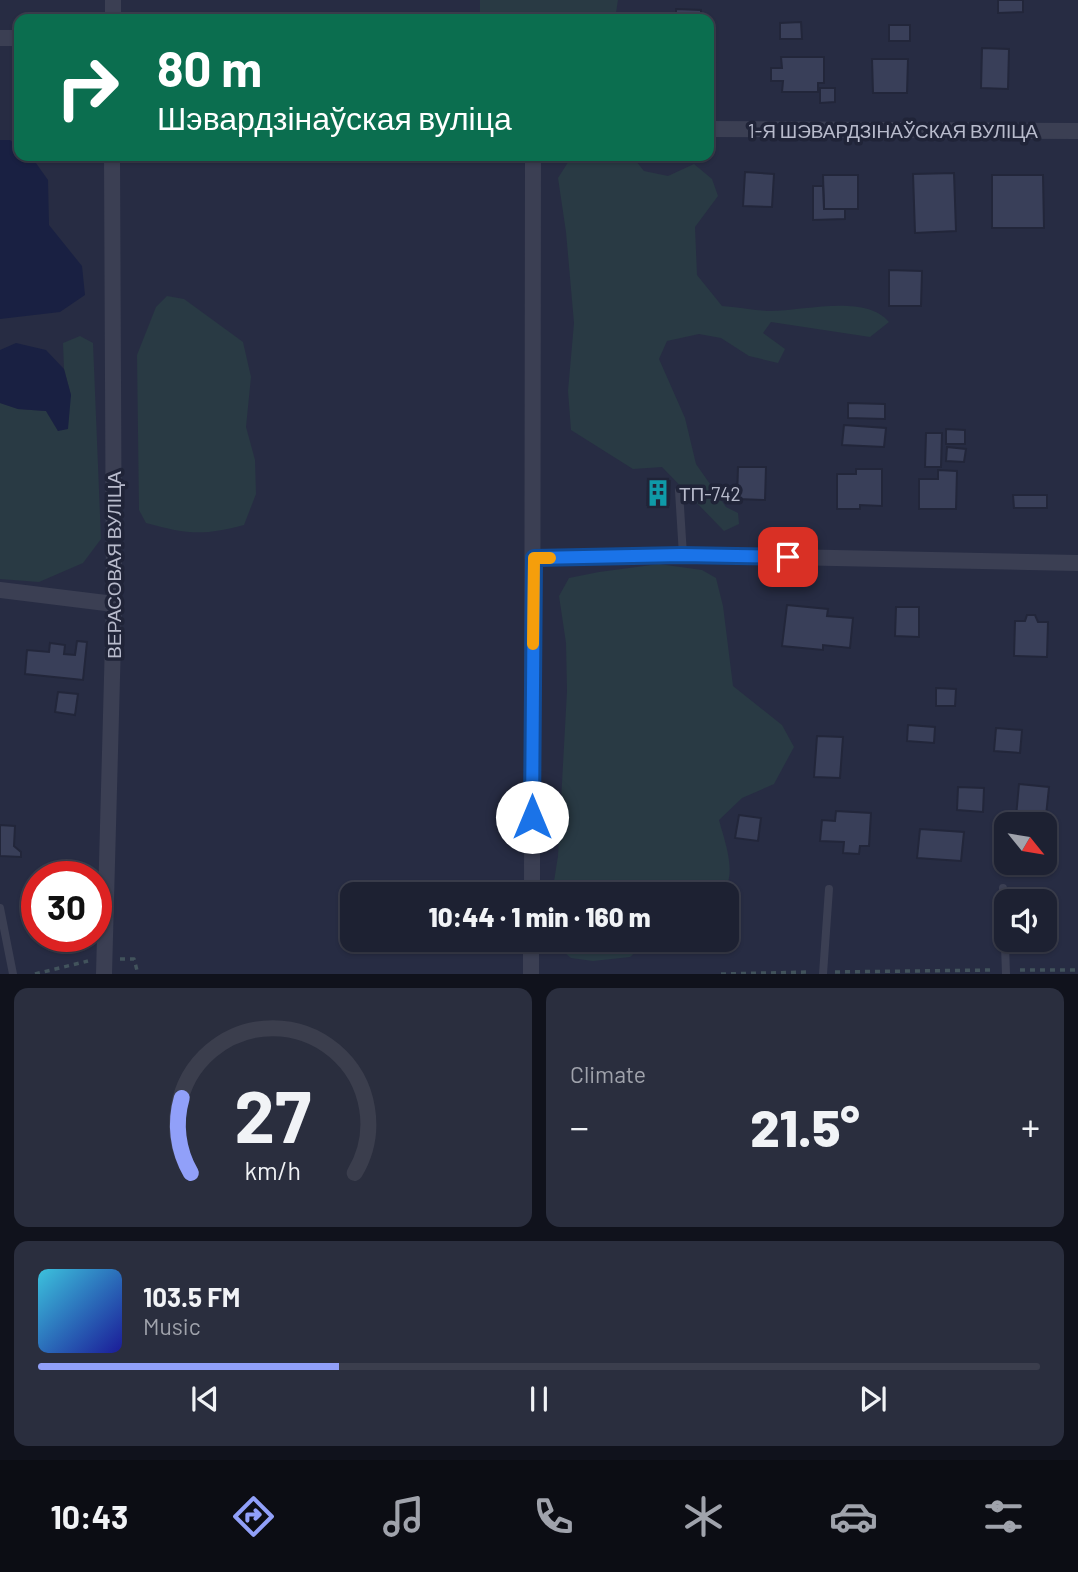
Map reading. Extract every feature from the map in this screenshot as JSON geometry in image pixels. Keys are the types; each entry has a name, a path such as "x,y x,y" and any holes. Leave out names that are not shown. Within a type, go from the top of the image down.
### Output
{"street":[{"name":"1-Я ШЭВАРДЗІНАЎСКАЯ ВУЛІЦА","path":"714,129 1078,131"},
{"name":"ВЕРАСОВАЯ ВУЛІЦА","path":"104,974 114,604 112,161"},
{"path":"532,882 533,161"},
{"path":"534,558 682,555 1078,563"},
{"path":"0,590 114,604"},
{"path":"531,952 531,974"}],"lane":[{"path":"679,491 682,555"},
{"path":"1003,888 1005,971"},
{"path":"823,973 829,890"},
{"path":"0,908 13,974"}],"path":[{"path":"721,974 1078,970"}],"shaded area":[{"path":"480,0 618,0 616,14 480,14"},
{"path":"569,161 636,161 644,171 668,176 694,164 712,179 718,196 695,227 697,275 722,306 781,311 849,306 878,313 889,322 870,337 771,322 763,333 785,349 778,363 749,356 721,338 699,334 667,341 659,359 685,418 696,464 726,507 738,513 739,524 724,531 662,467 633,469 571,430 568,391 574,323 558,178"},
{"path":"167,296 184,299 243,342 251,377 246,427 255,460 256,494 244,525 206,532 172,530 146,523 139,510 137,355 156,307"},
{"path":"80,336 93,343 101,539 83,563 39,582 0,579 0,403 18,409 46,411 58,431 71,395 64,369 63,343"},
{"path":"659,564 702,570 716,578 723,606 733,686 782,725 794,747 774,784 742,798 719,820 730,868 728,882 554,882 558,856 567,691 566,643 559,596 569,578"},
{"path":"564,952 635,952 630,957 593,961 571,958"}],"water":[{"path":"0,140 10,140 14,143 14,161 35,161 48,180 49,225 82,266 85,295 60,312 0,319"},
{"path":"16,343 46,350 64,369 71,395 68,429 58,431 46,411 18,409 0,403 0,350"}],"building":[{"path":"998,0 1023,0 1023,12 998,13"},
{"path":"676,9 701,10 701,14 676,14"},
{"path":"801,22 802,39 780,39 780,23"},
{"path":"889,25 910,25 910,41 889,41"},
{"path":"982,48 1009,49 1008,89 981,88"},
{"path":"781,57 824,57 824,83 818,83 818,92 782,92 783,81 771,81 771,68 782,68"},
{"path":"872,59 908,59 907,93 873,93"},
{"path":"820,88 835,88 835,102 820,103"},
{"path":"745,172 774,174 772,207 743,206"},
{"path":"954,173 956,231 915,233 913,174"},
{"path":"823,175 858,175 858,209 824,209"},
{"path":"992,175 1043,175 1044,228 992,228"},
{"path":"813,186 823,186 824,209 845,209 845,219 813,220"},
{"path":"889,270 922,271 921,306 889,306"},
{"path":"848,403 885,404 885,419 848,418"},
{"path":"844,425 886,428 884,447 842,445"},
{"path":"946,429 965,430 965,444 946,444"},
{"path":"926,433 942,433 941,467 925,467"},
{"path":"947,447 966,449 964,462 946,461"},
{"path":"738,467 766,467 765,500 737,499"},
{"path":"856,469 882,469 882,506 860,505 860,509 837,509 837,474 856,474"},
{"path":"938,470 957,471 956,509 919,509 919,479 938,479"},
{"name":"ТП-742","path":"648,480 670,481 669,505 647,505"},
{"path":"1013,495 1047,495 1047,508 1014,508"},
{"path":"787,605 828,609 827,616 853,618 850,648 823,645 823,650 782,646"},
{"path":"896,607 919,607 919,637 895,636"},
{"path":"1027,615 1035,615 1038,622 1048,622 1047,657 1014,656 1015,621 1025,621"},
{"path":"77,641 87,642 83,680 25,674 27,650 49,652 50,643 65,645 64,654 75,655"},
{"path":"936,688 956,689 955,706 936,706"},
{"path":"58,692 78,694 75,715 55,712"},
{"path":"908,725 935,727 934,743 907,741"},
{"path":"996,728 1022,730 1020,753 994,751"},
{"path":"817,736 843,737 840,778 814,777"},
{"path":"1019,784 1049,787 1046,812 1016,812"},
{"path":"958,787 984,788 983,812 957,810"},
{"path":"836,811 871,813 869,846 860,846 859,854 843,853 844,842 820,841 822,820 835,821"},
{"path":"739,815 761,818 758,841 735,838"},
{"path":"0,825 15,826 14,846 21,852 21,857 0,856"},
{"path":"920,829 964,832 961,861 917,858"}],"slow traffic":[{"path":"533,644 534,558 550,558"}],"place":[{"name":"ТП-742","path":"658,493"}],"route":[{"path":"532,817 534,558 682,555 788,557"}]}
